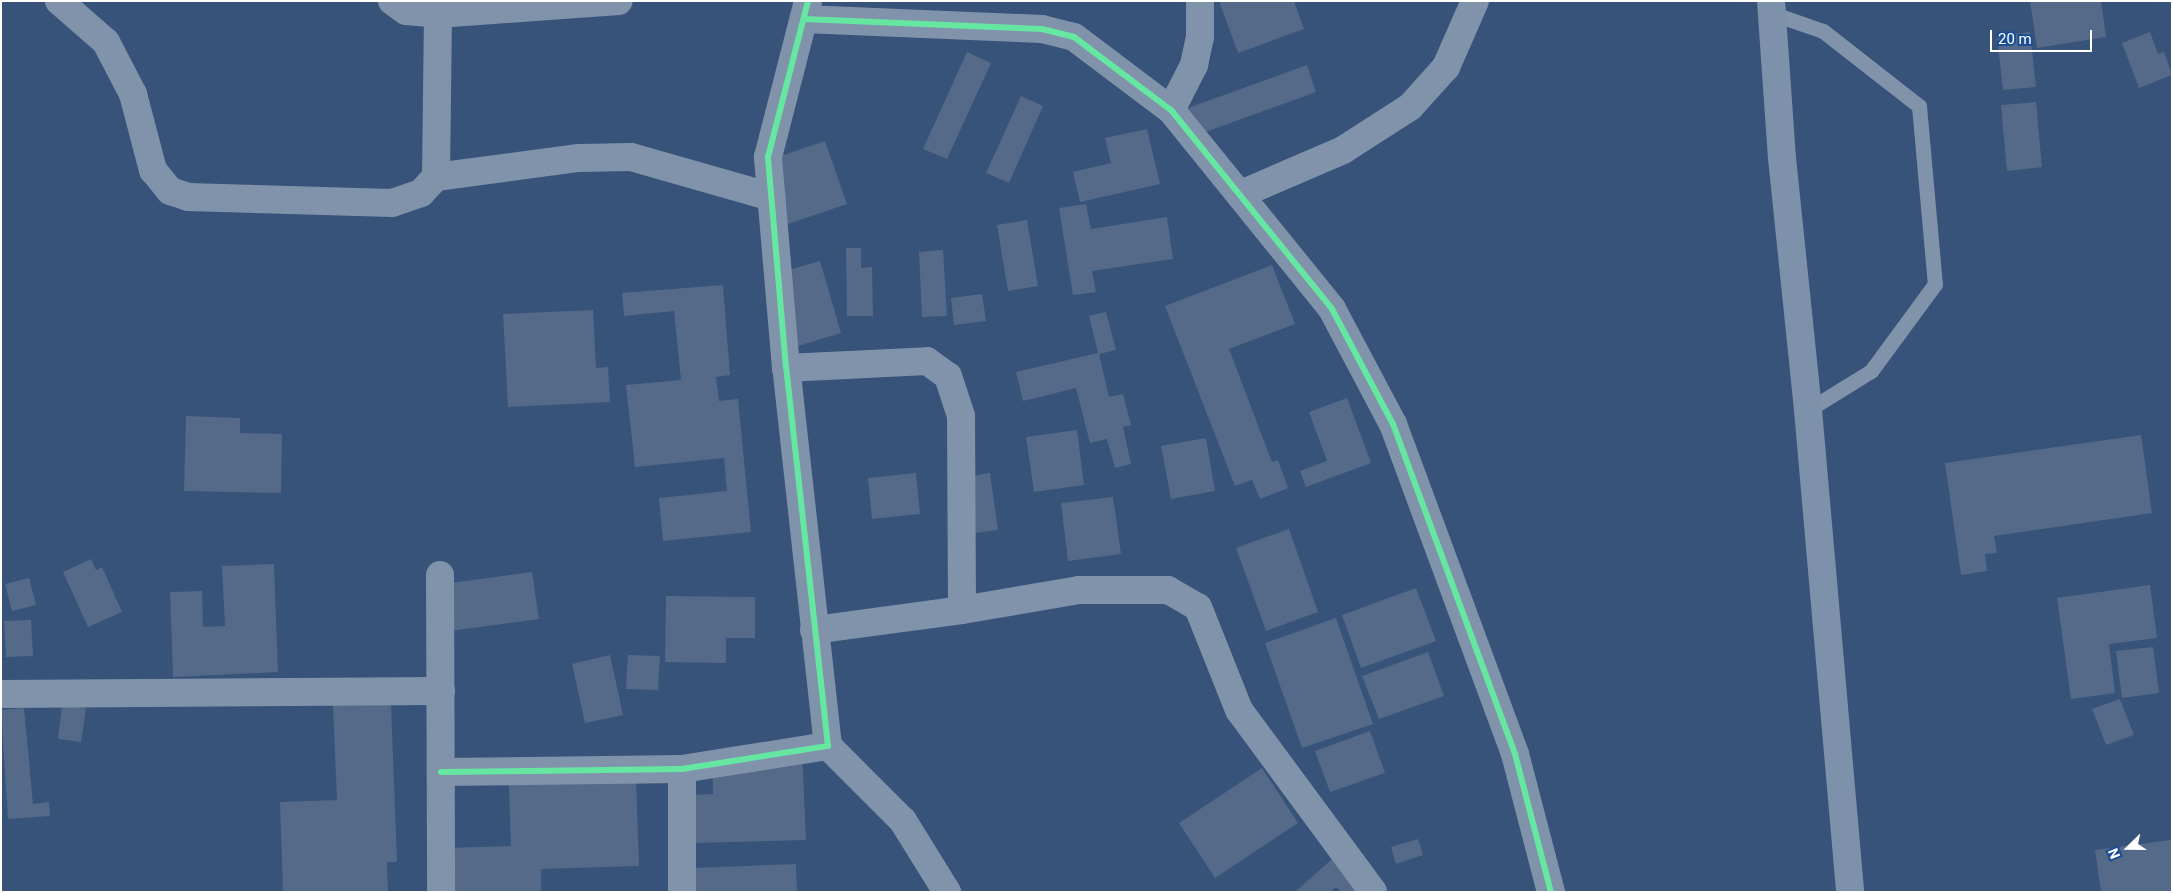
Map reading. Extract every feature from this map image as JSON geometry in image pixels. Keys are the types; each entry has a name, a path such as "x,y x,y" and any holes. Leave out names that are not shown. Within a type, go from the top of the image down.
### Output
{"main road":[{"path":"1771,7 1782,158 1808,410 1850,892"}],"street":[{"path":"59,1 106,42 133,94 153,170 170,191 188,197 392,203 421,193 436,177 579,158 631,157 771,197"},
{"path":"392,1 406,10 438,14 619,1"},
{"path":"1171,110 1194,65 1200,38 1200,1"},
{"path":"1241,194 1343,150 1410,107 1446,67 1475,1"},
{"path":"947,892 904,820 828,746 786,368 768,157 806,10 1050,31 1074,37 1171,110 1241,194 1332,309 1393,424 1515,754 1551,892"},
{"path":"436,177 438,14"},
{"path":"786,368 927,361 948,376 960,416 962,610"},
{"path":"440,575 442,892"},
{"path":"814,630 962,610 1079,590 1168,590 1198,607 1239,710 1374,892"},
{"path":"1,694 440,691"},
{"path":"441,772 682,769 828,746"},
{"path":"682,769 682,892"}],"lane":[{"path":"1771,7 1823,31 1919,106 1936,284 1871,371 1808,410"}],"building":[{"path":"1219,1 1294,1 1304,29 1238,53"},
{"path":"2030,1 2101,1 2106,37 2037,48"},
{"path":"2030,32 2036,87 2003,90 1997,36"},
{"path":"2150,32 2158,54 2164,52 2172,75 2139,88 2122,43"},
{"path":"967,52 991,63 947,159 923,149"},
{"path":"1307,65 1316,92 1186,139 1177,112"},
{"path":"1021,96 1043,106 1009,183 986,173"},
{"path":"2036,102 2042,167 2007,171 2001,105"},
{"path":"1147,129 1160,184 1080,202 1073,172 1111,163 1105,138"},
{"path":"825,141 847,204 785,225 763,162"},
{"path":"1086,204 1091,229 1167,217 1173,259 1092,271 1096,292 1073,295 1059,208"},
{"path":"1027,220 1038,286 1008,291 997,225"},
{"path":"846,248 861,248 861,268 872,267 873,316 847,316"},
{"path":"943,250 947,316 922,317 919,252"},
{"path":"820,261 841,333 798,346 778,273"},
{"path":"1272,265 1295,324 1229,349 1272,462 1278,460 1288,488 1260,499 1252,480 1235,486 1165,306"},
{"path":"723,285 730,375 716,377 719,401 738,399 751,532 663,541 659,498 727,491 724,458 635,467 626,385 681,380 674,311 624,316 622,293"},
{"path":"982,294 986,321 954,325 951,298"},
{"path":"593,310 596,368 608,367 610,402 508,407 503,314"},
{"path":"1106,312 1116,350 1099,354 1109,397 1123,394 1131,425 1123,427 1131,464 1115,468 1107,439 1090,443 1076,388 1023,401 1016,372 1098,353 1089,316"},
{"path":"1347,398 1371,463 1306,487 1300,471 1327,461 1309,412"},
{"path":"186,416 240,418 240,433 282,434 281,493 184,491"},
{"path":"1077,430 1084,485 1034,492 1026,437"},
{"path":"2141,435 2152,513 1994,536 1997,553 1985,554 1987,571 1961,575 1945,463"},
{"path":"1206,438 1215,491 1171,499 1161,446"},
{"path":"916,473 920,514 872,519 868,478"},
{"path":"990,473 998,530 968,534 960,478"},
{"path":"1113,497 1121,554 1068,561 1061,503"},
{"path":"1289,529 1318,612 1266,631 1236,548"},
{"path":"91,559 96,570 102,567 122,612 88,627 63,572"},
{"path":"274,564 278,672 173,677 170,592 202,591 203,627 225,626 222,566"},
{"path":"532,572 539,619 450,631 443,584"},
{"path":"29,578 36,605 12,611 5,584"},
{"path":"2150,585 2157,638 2109,644 2115,693 2071,699 2057,598"},
{"path":"1416,588 1436,641 1361,668 1342,615"},
{"path":"666,596 755,597 755,638 726,638 726,663 665,662"},
{"path":"1336,618 1373,724 1302,748 1265,643"},
{"path":"31,620 33,656 6,657 4,621"},
{"path":"2153,647 2159,693 2122,698 2116,651"},
{"path":"1428,652 1444,696 1379,719 1362,676"},
{"path":"610,655 623,715 585,723 572,664"},
{"path":"628,655 660,656 658,690 626,689"},
{"path":"2120,699 2134,735 2106,745 2092,709"},
{"path":"391,703 397,862 387,862 388,892 283,892 280,802 337,800 333,705"},
{"path":"62,705 86,708 81,742 58,739"},
{"path":"24,708 33,804 49,802 50,816 8,819 1,710"},
{"path":"1370,731 1385,773 1330,792 1315,751"},
{"path":"802,750 806,840 694,843 692,795 713,794 712,752"},
{"path":"508,760 636,777 639,866 541,869 541,892 446,892 445,848 511,846"},
{"path":"1262,768 1298,823 1215,878 1179,823"},
{"path":"1418,839 1423,855 1396,864 1391,847"},
{"path":"2171,840 2172,892 2101,892 2095,850"},
{"path":"1332,859 1361,892 1341,892 1336,887 1330,892 1295,892"},
{"path":"796,864 797,892 692,892 691,868"}],"cycle path":[{"path":"441,772 682,769 828,746 786,368 768,157 808,1"},
{"path":"804,19 1042,29 1074,37 1171,110 1332,309 1393,424 1515,754 1551,892"}]}
